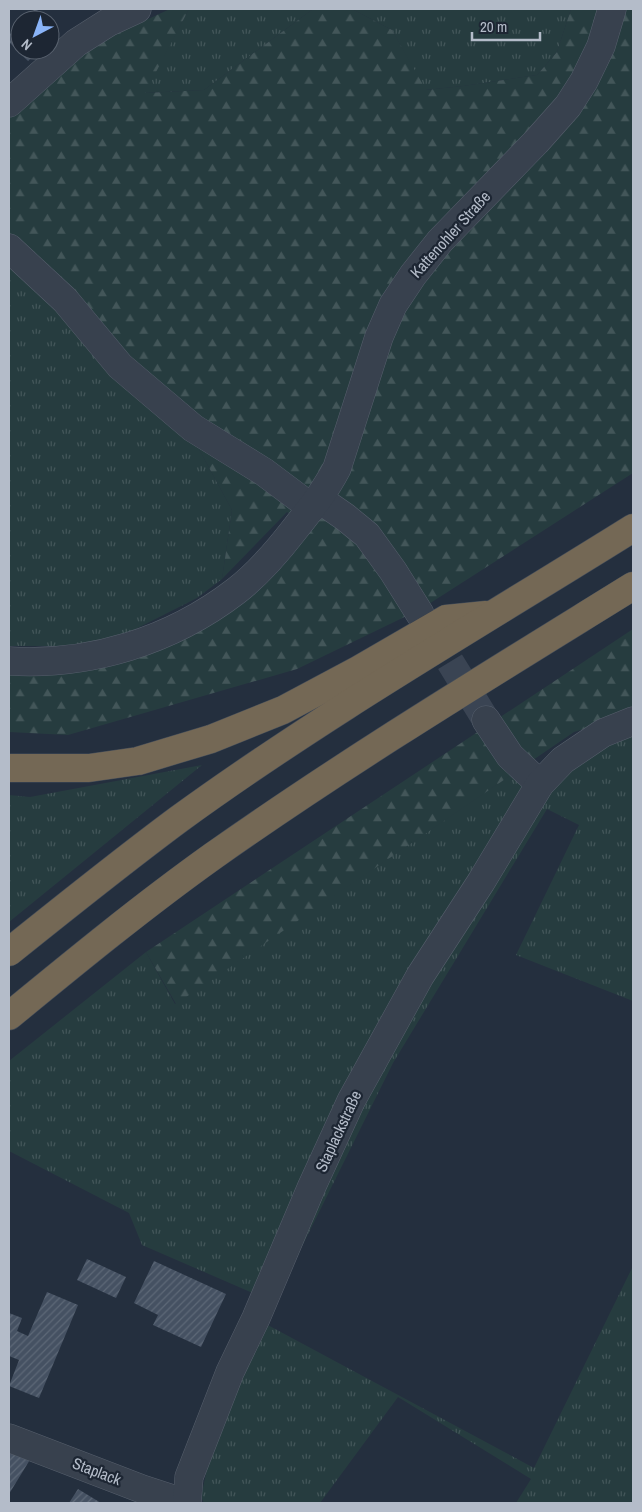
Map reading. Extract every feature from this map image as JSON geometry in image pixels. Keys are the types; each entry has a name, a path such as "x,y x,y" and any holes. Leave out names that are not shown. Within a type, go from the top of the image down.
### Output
{"highway":[{"path":"9,952 85,890 180,819 281,749 402,670 633,528"},
{"path":"9,1016 118,927 213,856 430,711 633,586"},
{"path":"9,768 89,768 138,762 211,739 283,710 358,670 446,619 495,614"}],"street":[{"path":"9,103 76,43 109,22 137,9"},
{"name":"Kattenohler Straße","path":"9,661 61,660 99,655 134,645 168,632 207,611 238,590 263,567 315,504 337,468 379,337 393,305 440,240 536,142 568,106 584,81 601,46 612,9"},
{"path":"9,248 64,300 120,366 193,428 315,504 345,517 366,535 393,571 420,614"},
{"path":"486,720 510,756 540,784"},
{"name":"Staplackstraße","path":"186,1503 189,1478 230,1372 256,1318 312,1186 351,1101 420,976 481,882 540,784 563,760 603,733 633,720"},
{"name":"Staplack","path":"9,1438 142,1489 186,1503"}],"green space":[{"path":"170,9 189,9 145,93 204,90 313,9 352,9 392,30 426,90 537,75 557,52 571,9 633,9 633,473 421,609 297,669 68,735 9,732 9,661 168,632 301,522 287,512 222,579 232,510 194,440 9,244 9,108 83,49"},
{"path":"189,9 313,9 204,90 144,93"},
{"path":"352,9 571,9 557,52 537,75 425,90 392,30"},
{"path":"9,256 194,440 232,510 222,579 197,598 102,646 9,646"},
{"path":"633,629 633,715 574,732 176,1004 146,952"},
{"path":"633,721 633,1001 516,955 579,825 547,809 393,1063 264,1323 534,1468 633,1266 633,1503 516,1503 531,1479 398,1397 320,1503 204,1503 201,1497 213,1441 312,1186 540,784"},
{"path":"202,765 9,922 9,795 30,797"},
{"path":"515,772 525,788 255,1294 142,1245 129,1213 9,1151 9,1061 146,952 175,1004"}],"building":[{"path":"87,1259 126,1277 116,1298 77,1280"},
{"path":"154,1261 226,1294 201,1347 153,1325 158,1315 134,1303"},
{"path":"47,1292 78,1305 39,1398 9,1386 19,1360 9,1356 9,1313 22,1318 17,1331 28,1336"},
{"path":"9,1444 31,1458 9,1494"},
{"path":"78,1489 101,1503 69,1503"}],"tunnel":[{"path":"428,626 486,720"}]}
